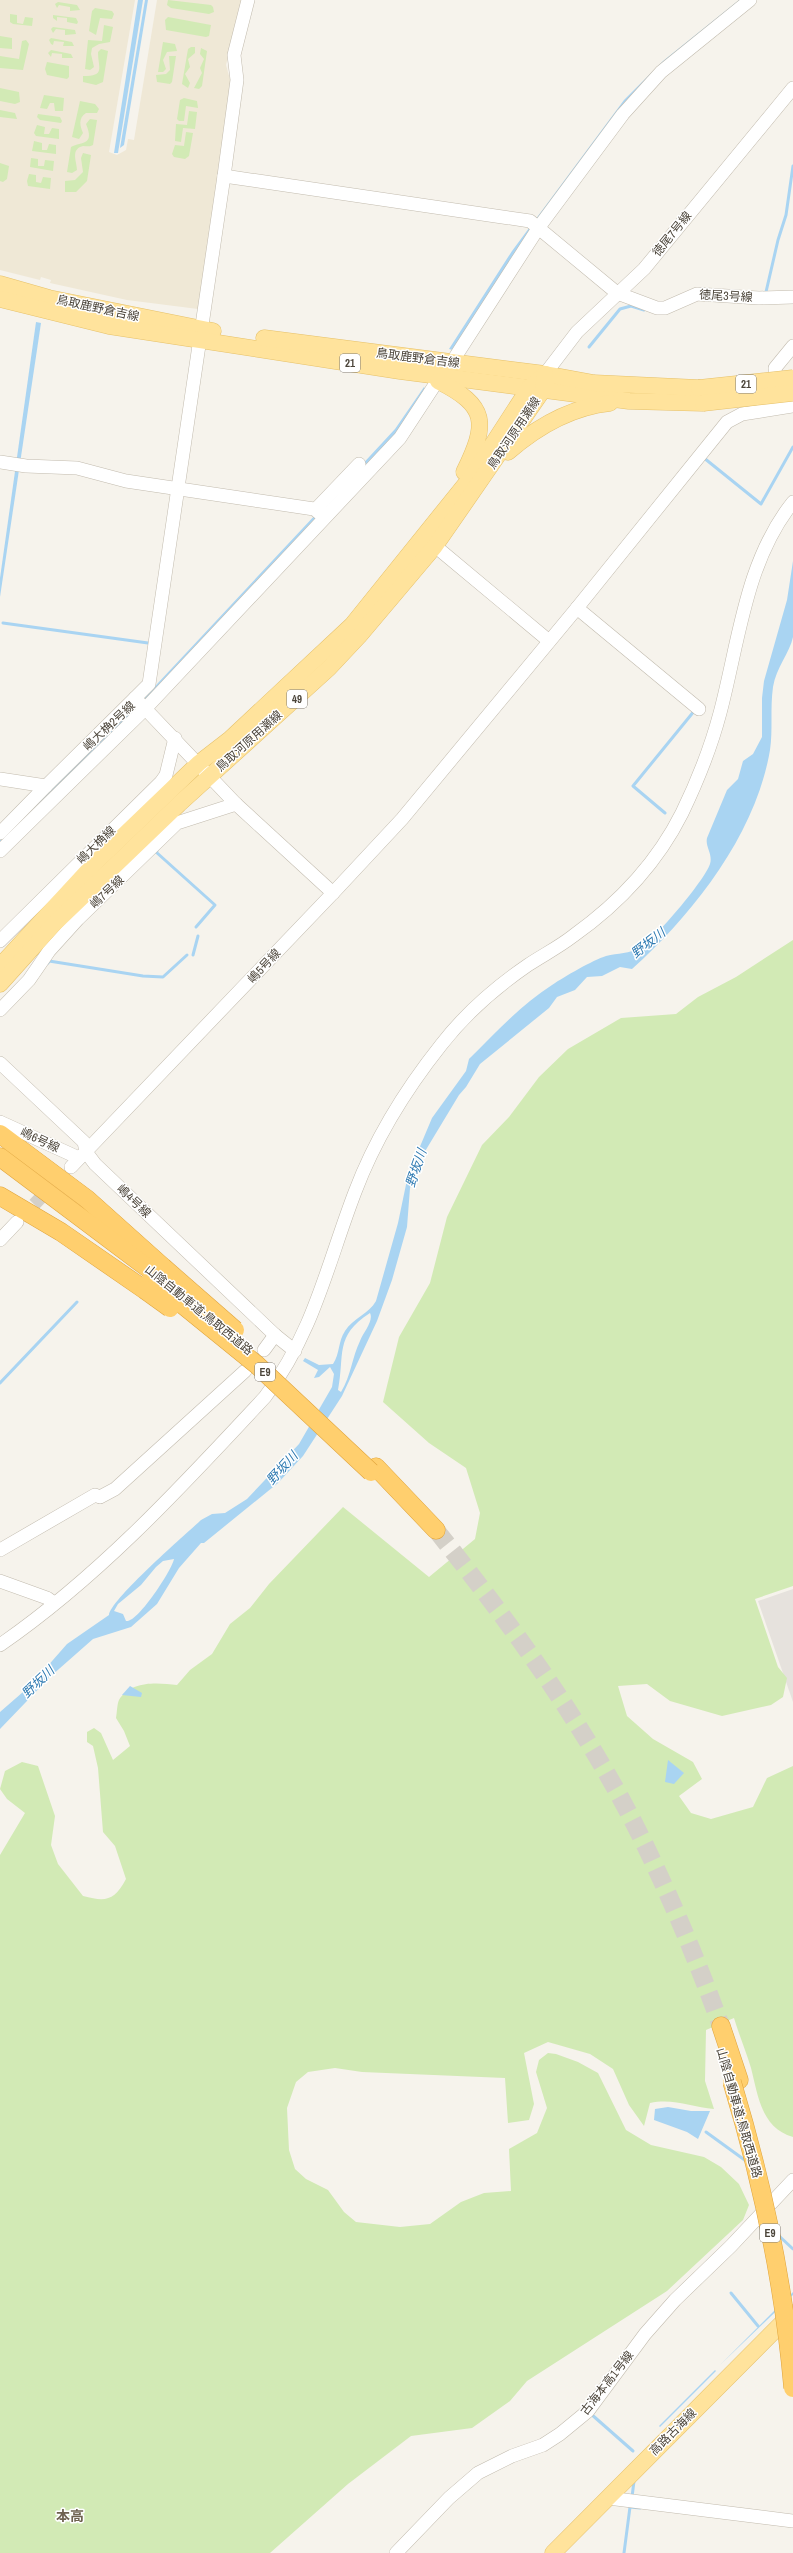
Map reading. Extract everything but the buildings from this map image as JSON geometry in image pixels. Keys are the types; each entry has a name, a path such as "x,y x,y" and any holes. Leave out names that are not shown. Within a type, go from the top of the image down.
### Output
{"highway":[{"path":"0,1134 87,1199 154,1277 211,1337 328,1426 374,1470 433,1534"},
{"name":"山陰自動車道;鳥取西道路","path":"0,1157 154,1277"},
{"name":"山陰自動車道;鳥取西道路","path":"0,1164 154,1277"},
{"path":"0,1196 61,1232 154,1277 307,1394 328,1426"},
{"name":"山陰自動車道;鳥取西道路","path":"718,2027 758,2145 788,2284 793,2324"},
{"name":"山陰自動車道;鳥取西道路","path":"736,2081 752,2147 780,2285 793,2388"}],"main road":[{"name":"鳥取鹿野倉吉線","path":"0,284 49,298 201,335 432,378 536,389 629,402 701,395 793,393"},
{"name":"鳥取鹿野倉吉線","path":"0,299 109,326 452,362 545,374 594,383 701,395 793,378"},
{"name":"鳥取河原用瀬線","path":"0,966 97,861 204,770 329,668 435,546 494,464 545,374"},
{"path":"432,378 461,393 473,403 480,423 474,451 445,511"},
{"name":"鳥取河原用瀬線","path":"0,984 53,925 204,770 230,738 347,630 445,511 536,389"},
{"path":"494,464 519,442 547,423 570,412 629,402"},
{"name":"高路古海線","path":"553,2553 793,2312"}],"street":[{"path":"135,698 149,684 237,80 234,55 248,0"},
{"path":"452,362 539,228 642,90 661,72 750,0"},
{"name":"徳尾7号線","path":"545,374 577,332 644,269 793,88"},
{"name":"徳尾3号線","path":"224,176 522,219 539,228 617,293 657,308 665,308 697,294 759,298 793,297"},
{"path":"780,409 775,368 793,346"},
{"path":"320,513 400,438 432,378"},
{"name":"嶋5号線","path":"79,1159 402,819 577,608 727,422 735,416 793,406"},
{"path":"0,462 26,466 62,466 126,480 320,513"},
{"path":"0,851 145,709 320,513 359,464"},
{"path":"0,1645 80,1583 143,1524 265,1397 295,1351 312,1317 355,1192 371,1154 388,1121 442,1043 486,998 528,965 592,922 631,887 658,853 681,814 720,714 740,622 753,578 770,540 793,502"},
{"path":"435,546 549,641"},
{"path":"577,608 699,709"},
{"name":"嶋大桷2号線","path":"0,833 135,698 175,738 204,770"},
{"name":"嶋大桷線","path":"0,941 161,782 166,774 175,738"},
{"path":"204,770 236,804 333,893"},
{"path":"0,779 46,786"},
{"name":"嶋7号線","path":"0,1010 29,980 49,951 78,919 176,823 236,804"},
{"name":"嶋4号線","path":"0,1063 84,1142 79,1159 96,1164 275,1335 295,1351"},
{"name":"嶋6号線","path":"0,1122 79,1159"},
{"path":"2,1234 17,1222"},
{"path":"264,1350 275,1335"},
{"path":"0,1550 95,1495 100,1497 115,1488 245,1371"},
{"path":"0,1580 47,1598 54,1603"},
{"name":"古海本高1号線","path":"396,2553 449,2498 478,2474 512,2456 543,2445 560,2434 588,2411 645,2334 675,2300 731,2246 793,2180"},
{"path":"608,2498 793,2521"}],"shaded area":[{"path":"0,0 135,0 109,152 117,155 126,150 128,139 134,140 157,0 242,0 226,65 231,83 198,309 127,300 50,283 51,280 41,277 40,280 0,270"},
{"path":"793,1589 793,1702 758,1601"}],"green space":[{"path":"168,0 211,5 214,12 209,14 171,8 167,5"},
{"path":"58,2 77,5 80,10 70,11 70,7 59,5 57,8 55,4"},
{"path":"95,8 112,11 114,14 112,19 100,18 96,35 89,31 92,11"},
{"path":"10,14 17,15 17,23 23,24 25,17 33,18 32,26 13,24 10,22"},
{"path":"53,15 76,18 78,22 77,24 67,22 67,18 57,17 57,21 53,18"},
{"path":"168,17 211,25 209,36 206,37 166,30 165,20"},
{"path":"104,25 113,27 110,42 99,44 92,48 91,54 94,67 90,70 85,69 88,40 102,41"},
{"path":"53,27 75,30 76,34 65,35 65,30 56,29 53,33 51,29"},
{"path":"0,36 12,38 12,49 0,48"},
{"path":"51,38 72,42 74,46 63,46 64,42 54,41 53,45 49,40"},
{"path":"26,40 29,44 23,70 0,68 0,56 19,59 22,41"},
{"path":"163,42 175,44 177,51 167,52 163,60 166,69 163,72 158,72"},
{"path":"195,47 195,53 188,59 190,67 185,74 190,83 188,88 182,84 188,49"},
{"path":"201,48 207,51 202,86 199,89 194,88 202,73 200,68 204,59 200,54"},
{"path":"101,49 108,51 103,82 96,85 83,82 83,76 90,76 98,73 98,52"},
{"path":"51,50 71,54 73,58 62,58 62,54 52,53 51,57 48,53"},
{"path":"169,56 176,56 172,82 170,84 157,82 156,75 166,74 170,70"},
{"path":"47,62 69,66 69,77 67,79 47,75 45,69"},
{"path":"0,88 19,92 20,102 15,104 0,101"},
{"path":"44,95 64,98 63,111 55,111 54,103 50,103 47,109 40,108"},
{"path":"184,98 197,101 198,108 186,106 184,121 179,121 177,119 180,100"},
{"path":"80,101 95,104 99,109 97,113 86,113 83,115 81,125 83,133 79,139 72,137"},
{"path":"0,110 15,113 17,119 0,117"},
{"path":"189,111 197,112 195,129 183,128 181,142 175,141 176,124 187,125"},
{"path":"38,114 60,117 62,121 61,123 40,120 37,117"},
{"path":"90,119 97,120 93,145 83,146 77,150 75,156 77,170 72,173 67,172 71,147 86,142 89,136 86,124"},
{"path":"37,125 45,127 44,134 49,134 52,128 59,129 59,139 36,136 34,133"},
{"path":"186,132 193,133 189,156 185,159 174,157 172,154 175,145 184,146"},
{"path":"34,141 42,143 42,150 47,150 49,144 56,145 56,154 32,151"},
{"path":"83,153 91,155 87,181 76,192 65,192 65,181 75,180 83,172 81,158"},
{"path":"31,158 38,159 38,166 44,166 45,160 54,161 53,171 30,167"},
{"path":"0,163 9,166 7,179 3,182 0,181"},
{"path":"29,174 36,175 36,182 41,183 43,177 51,178 50,189 28,186 27,181"},
{"path":"793,940 793,1586 755,1599 778,1667 787,1678 783,1697 771,1705 722,1716 670,1701 647,1684 618,1686 627,1716 653,1739 693,1762 702,1779 679,1796 691,1813 711,1819 753,1807 767,1778 793,1766 793,2137 782,2133 767,2118 759,2099 749,2062 734,2018 706,2030 705,2081 714,2109 675,2102 650,2103 644,2126 629,2105 613,2069 590,2054 548,2042 524,2053 534,2104 529,2120 508,2123 505,2078 362,2072 335,2068 308,2072 296,2082 287,2108 289,2150 295,2169 306,2179 328,2190 344,2212 356,2222 400,2227 430,2224 461,2202 484,2193 511,2191 509,2149 537,2133 547,2108 536,2072 539,2060 548,2053 556,2054 578,2062 598,2073 626,2130 651,2145 704,2157 721,2167 739,2184 749,2205 743,2220 667,2291 527,2381 510,2401 472,2428 411,2436 348,2484 270,2553 0,2553 0,1855 25,1813 7,1799 0,1789 5,1771 22,1762 38,1766 55,1816 51,1845 58,1864 83,1896 98,1899 109,1898 117,1892 126,1879 115,1846 103,1832 98,1768 93,1746 87,1742 87,1732 94,1728 101,1733 113,1760 130,1746 124,1731 116,1718 118,1702 124,1694 130,1689 145,1684 177,1685 190,1670 212,1654 230,1624 250,1608 269,1584 343,1507 429,1577 475,1539 480,1513 466,1468 429,1443 383,1402 399,1337 430,1283 447,1217 482,1145 509,1117 539,1077 568,1049 621,1018 676,1014 698,997 736,977"}],"water":[{"path":"138,0 143,0 118,153 114,153"},
{"path":"145,0 148,0 124,145 120,148"},
{"path":"739,0 744,0 665,64 453,350 449,349 512,251 624,100 663,61"},
{"path":"36,322 41,323 0,597 0,578"},
{"path":"424,387 426,390 398,431 145,701 0,848 0,839 143,699 395,429"},
{"name":"野坂川","path":"793,561 793,637 777,673 773,687 771,742 763,781 751,812 736,842 719,870 699,898 655,947 632,969 620,967 602,976 587,977 575,990 557,997 549,1008 480,1064 466,1087 459,1095 424,1153 410,1188 407,1227 392,1280 377,1321 342,1396 303,1456 278,1483 204,1543 201,1543 179,1568 157,1604 131,1627 93,1639 51,1676 0,1729 0,1712 31,1685 67,1644 109,1615 113,1607 135,1582 165,1552 201,1520 212,1514 225,1513 247,1499 299,1444 332,1387 334,1374 330,1367 319,1377 314,1378 318,1370 303,1361 305,1358 319,1365 333,1364 345,1331 376,1301 398,1223 408,1175 432,1118 466,1071 469,1059 519,1010 552,985 600,958 637,949 648,942 668,921 699,883 711,860 707,838 727,790 738,779 743,761 753,754 762,737 762,698 764,681 787,600","holes":["370,1313 371,1320 357,1347 347,1380 341,1392 338,1390 343,1347 346,1338 359,1321","174,1559 161,1584 138,1614 131,1620 126,1621 123,1614 114,1611 118,1604 141,1585 156,1567 163,1561"]},
{"path":"130,1686 142,1693 141,1697 122,1695"},
{"path":"668,1760 684,1773 674,1784 665,1782"},
{"path":"668,2107 691,2111 710,2111 698,2139 687,2132 654,2120 655,2109"},
{"path":"793,2292 793,2295 720,2365"},
{"path":"715,2370 716,2371 660,2427 659,2426"}],"waterway":[{"path":"766,292 778,240 786,215 793,166"},
{"path":"589,347 620,309 631,306 644,310"},
{"path":"703,460 704,458 761,504 793,447"},
{"path":"3,623 148,643"},
{"path":"665,813 633,786 695,710"},
{"path":"157,851 156,852 215,905 196,927"},
{"path":"193,955 198,936"},
{"path":"48,963 49,961 143,976 163,977 187,955"},
{"path":"0,1383 77,1302"},
{"path":"706,2132 746,2161"},
{"path":"777,2234 793,2249"},
{"path":"731,2293 758,2326"},
{"path":"591,2414 633,2451"},
{"path":"632,2497 634,2481"},
{"path":"630,2507 640,2508"},
{"path":"624,2553 630,2507"}],"tunnel":[{"path":"21,1218 52,1186"},
{"path":"436,1530 527,1649 608,1775 654,1864 706,1985 721,2026"}],"district":[{"name":"本高","path":"70,2516"}]}
